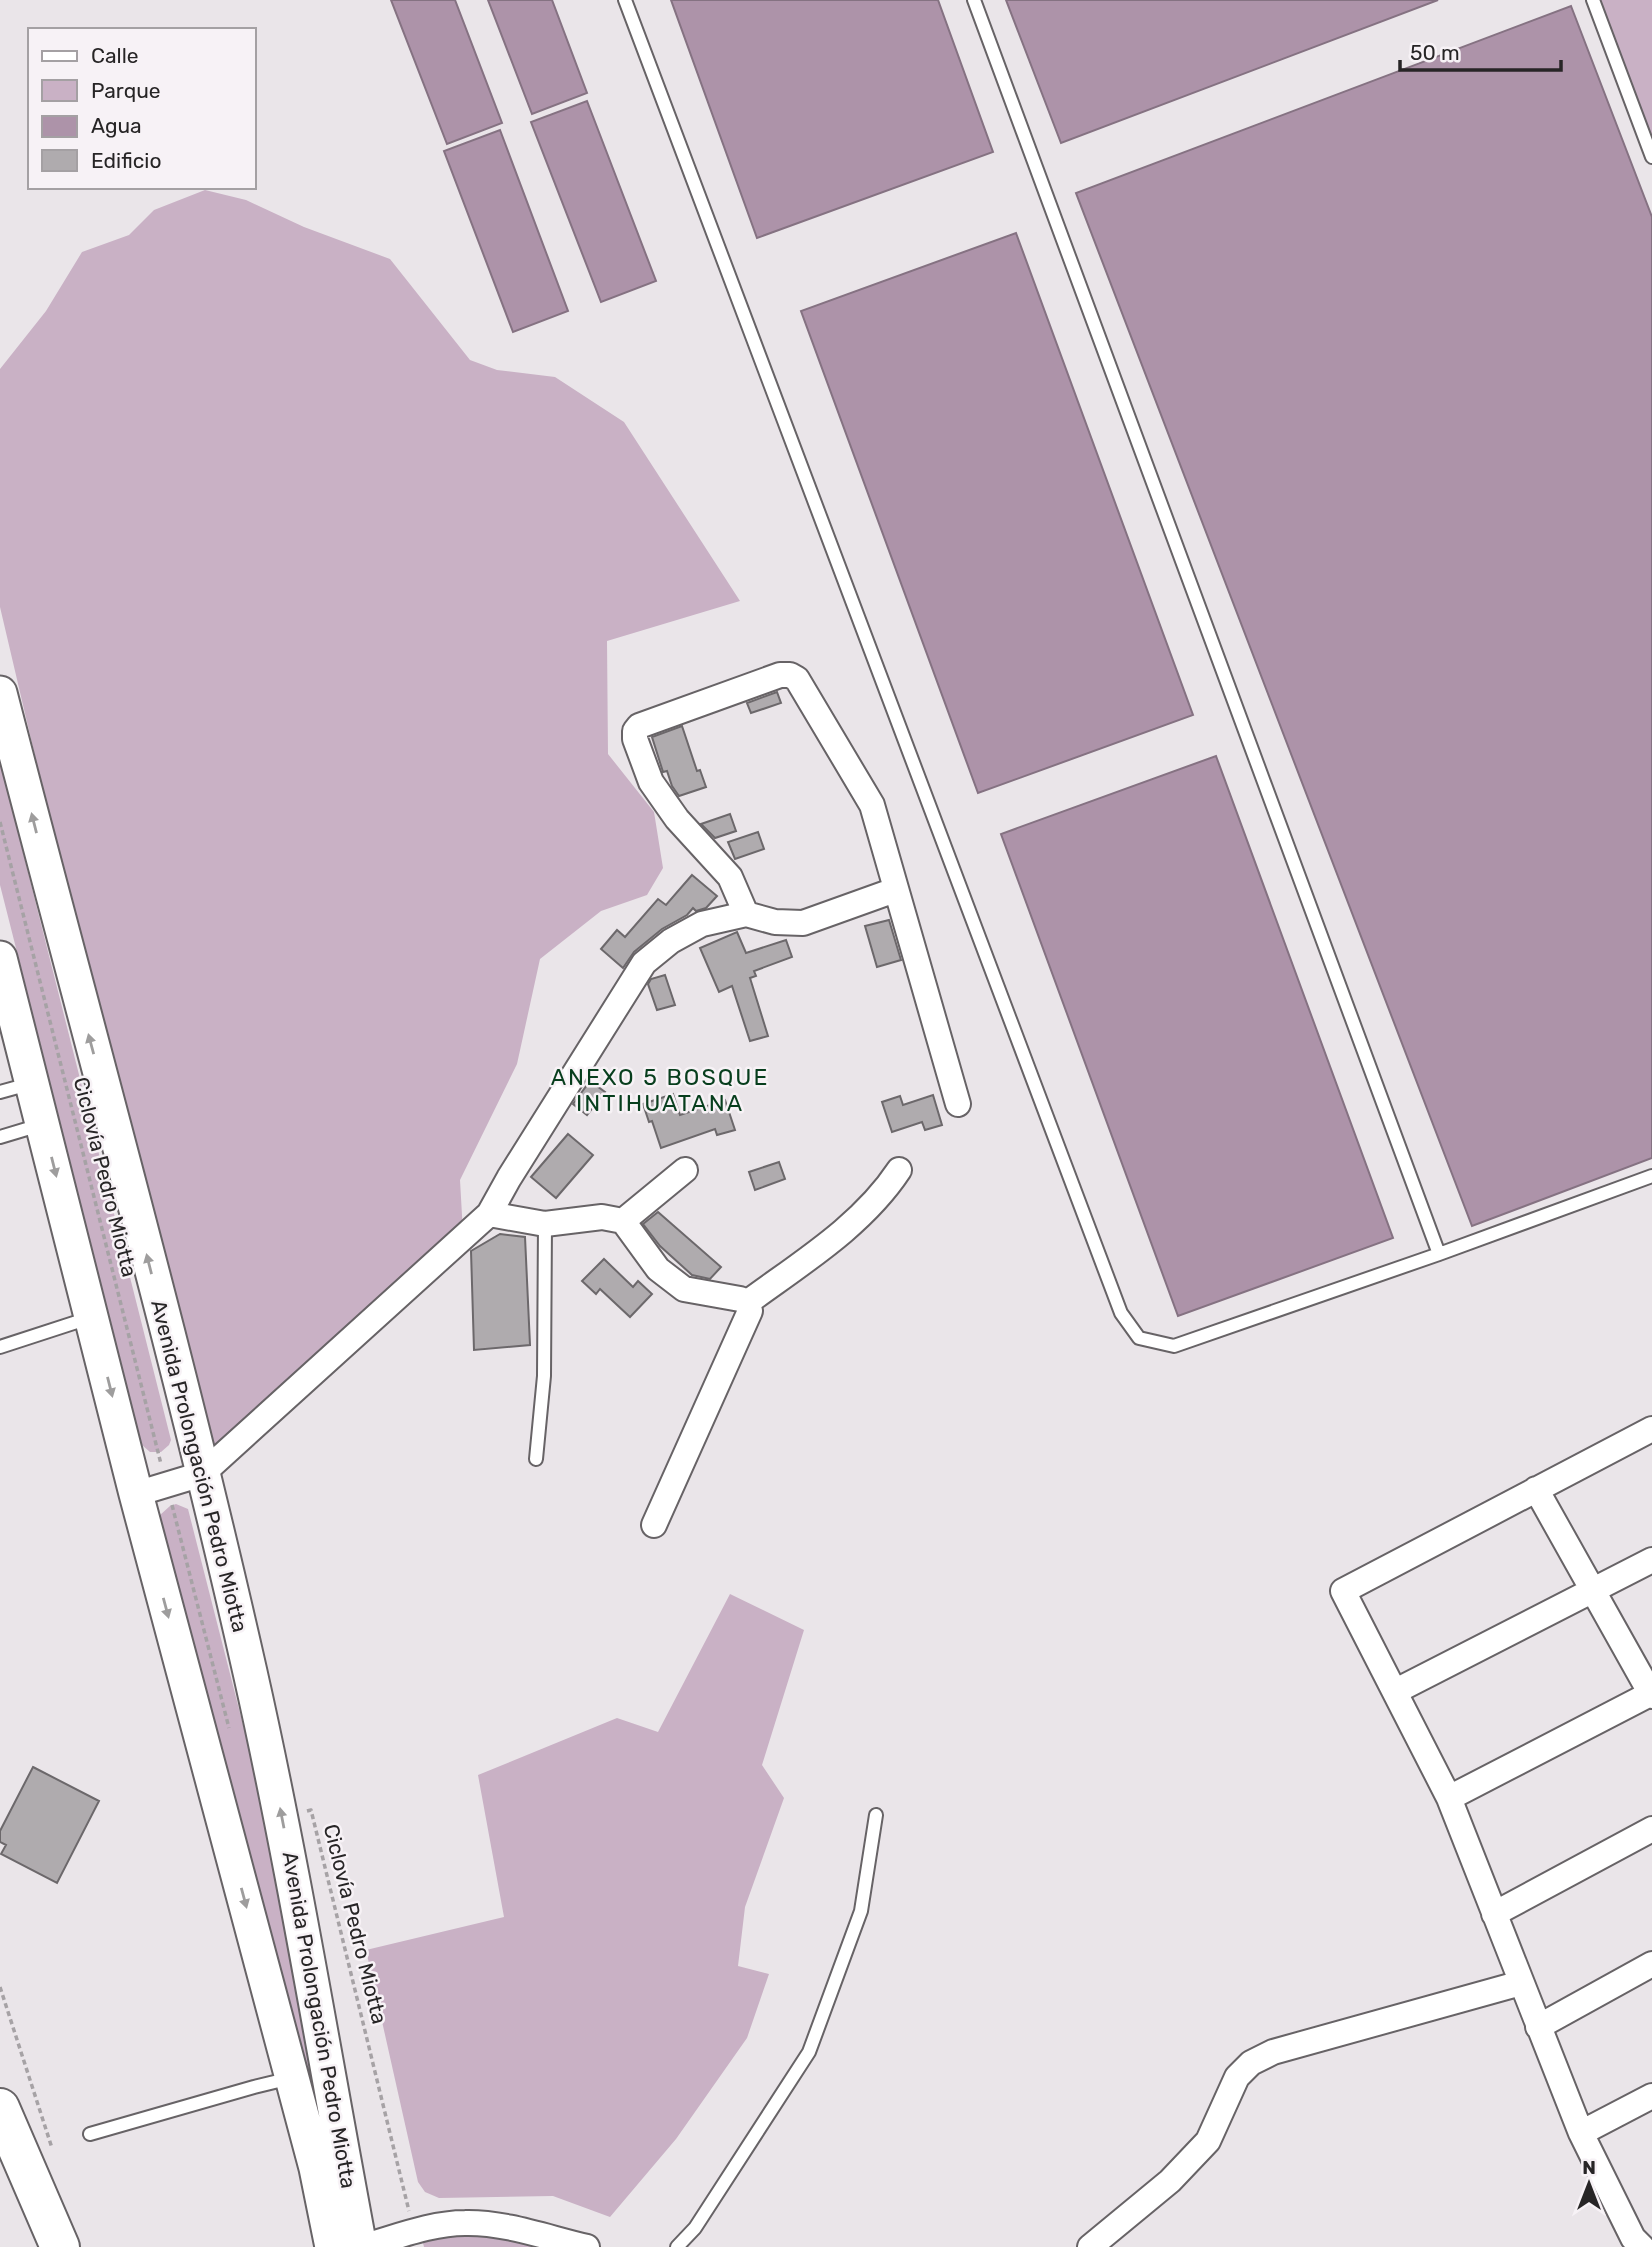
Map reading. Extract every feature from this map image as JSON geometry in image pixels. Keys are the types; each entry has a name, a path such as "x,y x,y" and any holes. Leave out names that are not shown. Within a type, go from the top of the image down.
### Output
{"highway":[{"path":"0,2108 60,2247"},
{"path":"0,2117 39,2247"}],"main road":[{"name":"Avenida Prolongación Pedro Miotta","path":"0,693 137,1214 250,1670 282,1816 360,2247"},
{"name":"Avenida Prolongación Pedro Miotta","path":"0,958 93,1317 151,1490 316,2168 332,2247"}],"street":[{"path":"746,914 730,877 677,819 652,782 635,739 635,731 639,726 780,675 790,675 797,679 872,805 958,1104"},
{"path":"151,1490 202,1474 489,1214 644,963 671,941 702,924 746,914 775,922 803,923 895,890"},
{"path":"623,1221 685,1170"},
{"path":"748,1303 857,1218 882,1195 899,1170"},
{"path":"489,1214 545,1224 602,1217 623,1221 658,1269 684,1289 740,1299 748,1303 750,1311 654,1525"},
{"path":"1642,2247 1633,2238 1581,2133 1449,1798 1343,1591 1652,1429"},
{"path":"1449,1798 1652,1694 1536,1489"},
{"path":"1396,1691 1652,1560"},
{"path":"1494,1914 1652,1829"},
{"path":"1538,2027 1652,1964"},
{"path":"1090,2247 1170,2182 1208,2141 1237,2077 1251,2063 1273,2052 1521,1983"},
{"path":"1581,2133 1652,2096"},
{"path":"360,2247 442,2225 465,2222 490,2224 587,2247"}],"lane":[{"path":"625,0 1121,1313 1139,1338 1174,1346 1439,1254 1652,1176"},
{"path":"974,0 1439,1254"},
{"path":"1593,0 1652,157"},
{"path":"0,1092 33,1083"},
{"path":"0,1137 43,1123"},
{"path":"536,1459 544,1376 545,1224"},
{"path":"0,1347 93,1317"},
{"path":"677,2247 695,2228 809,2052 861,1911 876,1815"},
{"path":"90,2134 292,2078"}],"path":[{"name":"Ciclovía Pedro Miotta","path":"0,822 151,1490 232,1741"},
{"name":"Ciclovía Pedro Miotta","path":"282,1816 311,1811 414,2233"},
{"path":"0,1987 56,2158"}],"green space":[{"path":"1596,0 1652,0 1652,146"},
{"path":"205,190 246,200 304,227 390,259 470,360 497,370 555,377 624,422 740,601 607,641 608,754 654,812 663,868 647,895 601,911 540,959 517,1064 460,1180 463,1233 220,1452 196,1442 0,607 0,369 46,311 82,252 129,235 154,210"},
{"path":"0,761 171,1440 161,1452 150,1452 142,1445 0,885"},
{"path":"176,1504 188,1509 265,1811 342,2223 160,1515"},
{"path":"730,1594 804,1630 762,1765 784,1798 745,1907 738,1966 769,1974 747,2038 676,2139 610,2217 553,2196 439,2198 425,2192 418,2182 366,1950 504,1917 478,1775 617,1718 658,1732"},
{"path":"485,2231 547,2247 424,2247 422,2239"}],"water":[{"path":"391,0 455,0 502,123 447,144"},
{"path":"488,0 552,0 587,93 532,114"},
{"path":"671,0 938,0 993,152 757,238"},
{"path":"1006,0 1438,0 1061,143"},
{"path":"1571,6 1652,217 1652,1158 1472,1226 1076,193"},
{"path":"587,101 656,281 601,302 531,122"},
{"path":"500,130 568,311 513,332 444,151"},
{"path":"1016,233 1193,715 978,793 801,311"},
{"path":"1216,756 1393,1238 1178,1316 1001,834"}],"building":[{"path":"777,692 781,703 751,713 747,703"},
{"path":"682,726 697,771 700,770 706,787 679,796 667,771 663,772 652,737"},
{"path":"730,814 736,831 715,838 701,824"},
{"path":"758,832 764,849 735,859 728,842"},
{"path":"692,875 717,896 706,908 696,911 693,908 687,915 662,929 634,952 623,968 601,949 617,930 625,937 658,899 666,905"},
{"path":"889,920 901,960 877,967 865,926"},
{"path":"737,932 746,953 786,940 792,957 754,971 756,976 750,978 768,1036 750,1041 732,986 719,992 700,948"},
{"path":"665,975 675,1005 657,1010 648,984 651,979"},
{"path":"590,1081 605,1092 587,1115 573,1104"},
{"path":"673,1094 680,1115 725,1100 735,1130 717,1135 715,1129 661,1148 643,1104"},
{"path":"933,1095 942,1125 925,1130 922,1122 892,1132 882,1102 900,1096 903,1105"},
{"path":"568,1134 593,1155 556,1198 531,1177"},
{"path":"779,1162 785,1179 755,1190 749,1172"},
{"path":"658,1212 721,1267 710,1279 692,1275 660,1246 643,1224"},
{"path":"500,1234 525,1237 530,1345 474,1350 471,1251"},
{"path":"604,1259 633,1287 638,1281 652,1294 630,1317 600,1289 596,1294 582,1281"},
{"path":"33,1767 99,1801 57,1883 1,1854 6,1845 0,1842 0,1831"}],"district":[{"name":"ANEXO 5 BOSQUE INTIHUATANA","path":"660,1090"}]}
